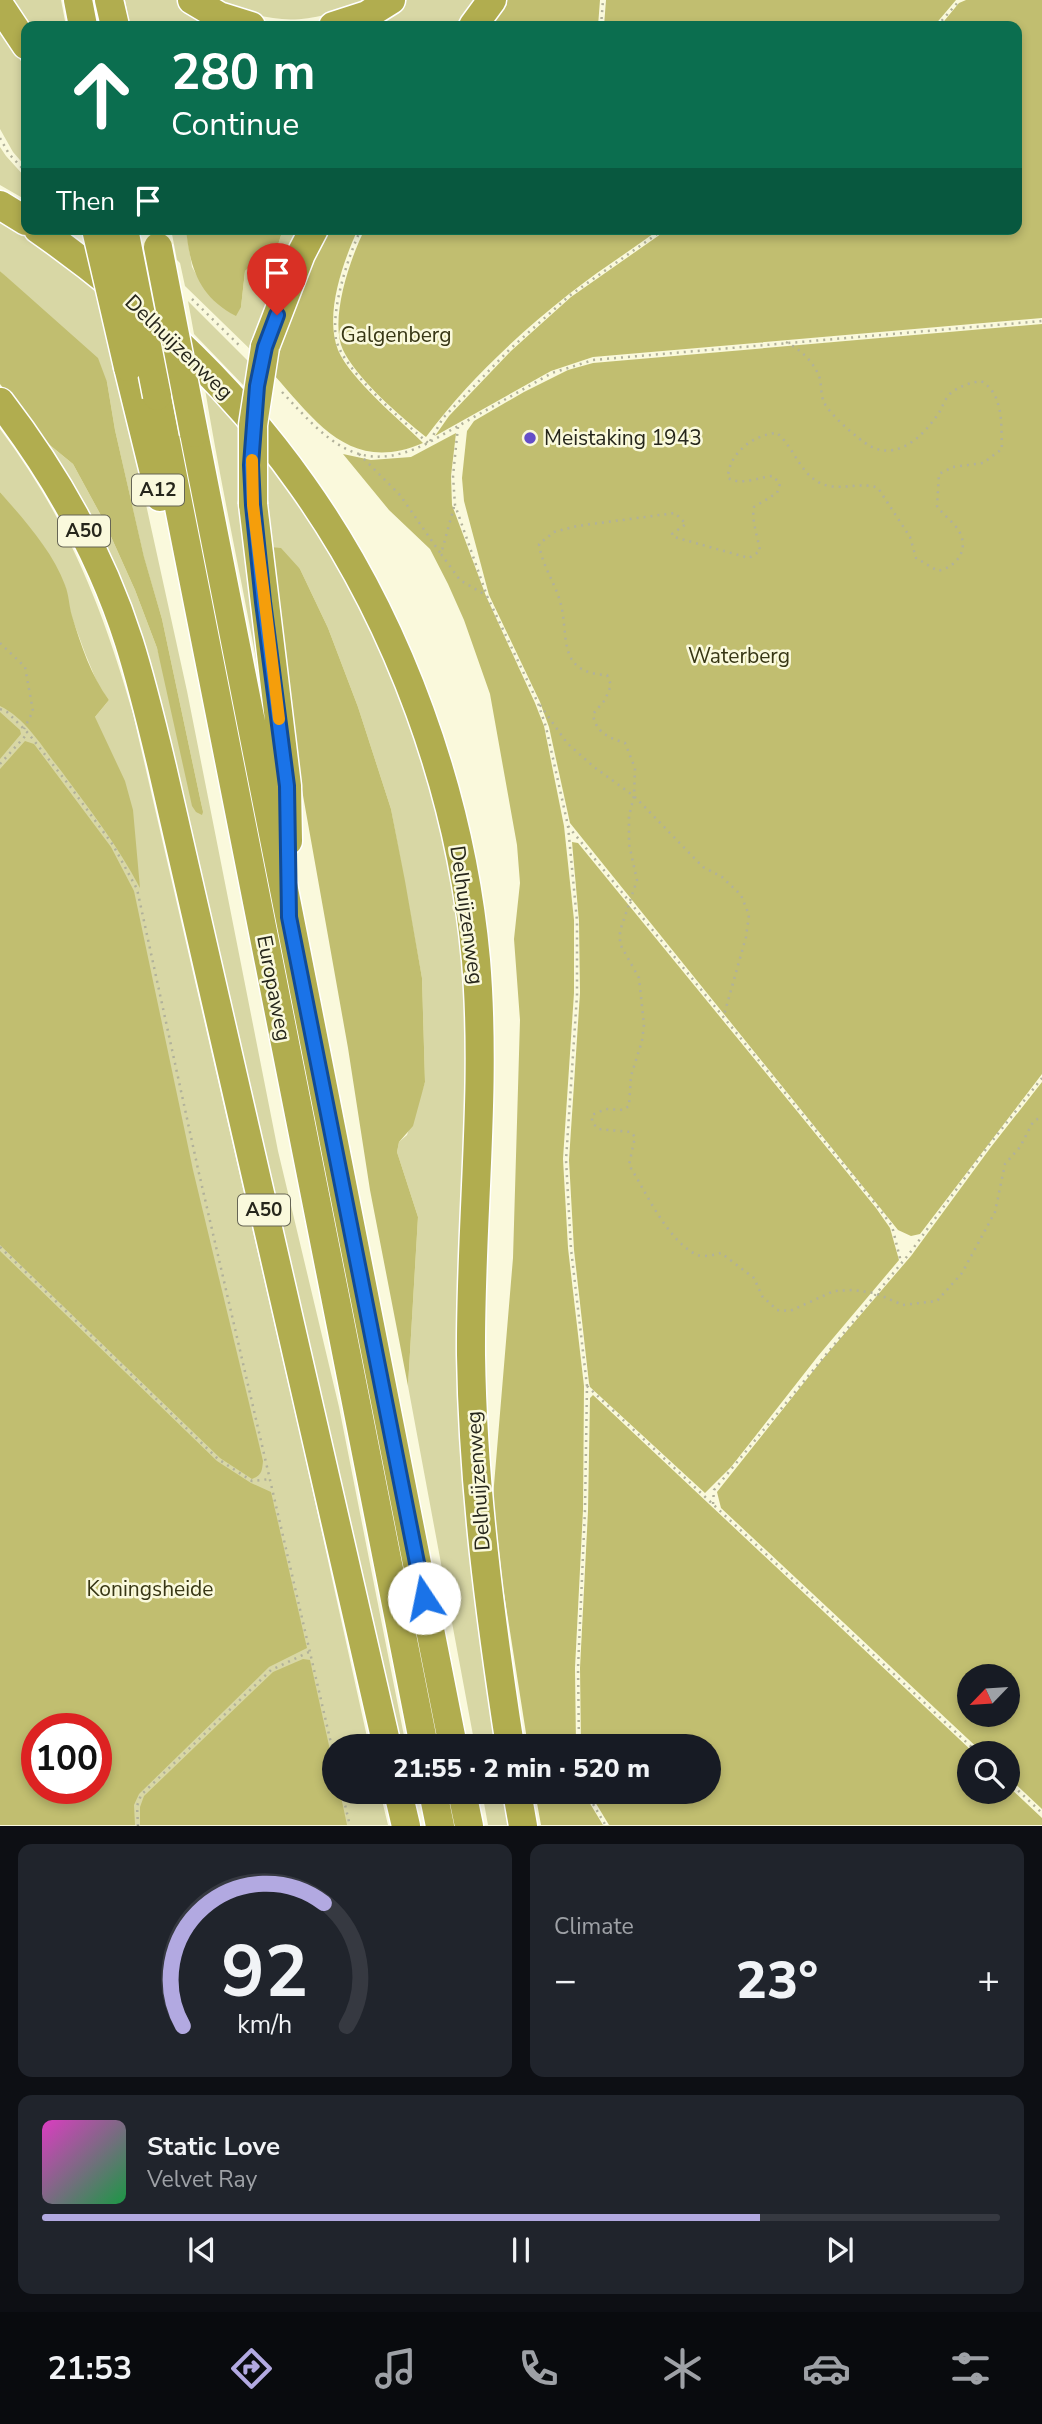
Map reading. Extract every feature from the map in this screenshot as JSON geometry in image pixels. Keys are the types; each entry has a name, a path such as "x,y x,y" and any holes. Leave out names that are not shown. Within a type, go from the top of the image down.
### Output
{"highway":[{"path":"78,0 82,21"},
{"path":"109,0 114,21"},
{"path":"192,0 219,16 235,21"},
{"path":"348,21 367,15 391,0"},
{"path":"477,21 492,0"},
{"path":"0,6 21,38"},
{"path":"0,205 21,218"},
{"name":"Delhuijzenweg","path":"46,235 86,263 165,330 240,407 303,485 346,555 383,625 401,664 435,757 462,865 476,960 480,1072 472,1280 474,1440 489,1612 508,1734"},
{"name":"A12","path":"97,235 154,478 200,611"},
{"name":"Europaweg","path":"125,235 422,1734"},
{"name":"A12","path":"289,917 287,786 253,505 253,425 265,347 311,235"},
{"name":"Europaweg","path":"156,238 451,1734"},
{"name":"A50","path":"0,402 28,438 76,517 111,591 135,663 165,780 384,1734"},
{"path":"401,1804 406,1825"},
{"path":"436,1804 440,1825"},
{"path":"465,1804 469,1825"},
{"path":"519,1804 523,1825"}],"path":[{"path":"601,21 603,0"},
{"path":"941,21 960,0"},
{"path":"0,138 9,154 21,167"},
{"path":"359,235 338,303 336,339 354,370 428,443"},
{"path":"428,443 443,418 509,350 569,296 655,235"},
{"path":"428,443 552,373 579,363 604,358 1042,321"},
{"path":"786,342 802,350 819,377 823,402 829,410 871,447 898,450 908,445 922,434 950,394 970,383 981,381 990,386 1001,412 1002,449 983,463 953,467 939,474 937,506 960,532 963,544 961,557 950,568 938,571 916,558 903,524 878,488 871,485 829,486 815,480 803,470 788,442 777,433 767,433 750,442 731,462 728,473 728,478 732,481 773,476 780,484 777,493 754,507 752,516 758,532 760,551 748,558 674,537 672,534 686,524 675,513 577,526 554,532 539,544 541,559 560,602 567,651 577,666 594,675 607,675 611,685 605,700 593,714 594,723 602,733 625,743 635,768 634,796 629,816 629,844 637,880 620,931 620,944 639,978 644,1025 631,1076 629,1106 623,1110 606,1109 592,1115 592,1122 598,1129 631,1132 635,1137 629,1165 673,1236 696,1255 722,1253 754,1278 762,1296 777,1310 790,1311 834,1291 875,1293 904,1305 937,1301 962,1273 995,1212 1005,1164 1020,1147 1033,1122 1042,1116"},
{"path":"458,426 453,476 455,505 487,596 538,702 547,727 568,826 577,920 577,995 566,1160 571,1249 587,1386 578,1668 579,1734"},
{"path":"359,454 400,495 460,580 487,596"},
{"path":"441,554 455,505"},
{"path":"0,643 24,667 33,711 24,729"},
{"path":"538,702 567,743 593,767 634,796 704,867 722,877 741,895 748,915 746,937 724,1016"},
{"path":"0,709 7,712 28,733 113,845 137,889 198,1169 329,1734"},
{"path":"0,764 28,733"},
{"path":"568,826 892,1226 901,1262"},
{"path":"713,1504 714,1490 901,1262 1042,1078"},
{"path":"0,1247 218,1459 252,1481 270,1479"},
{"path":"587,1386 965,1741"},
{"path":"138,1825 137,1806 141,1795 271,1670 311,1651"},
{"path":"1020,1792 1042,1812"},
{"path":"345,1804 350,1825"},
{"path":"593,1804 606,1825"}],"green space":[{"path":"3,0 61,0 65,21 22,21"},
{"path":"125,0 177,0 213,21 129,21"},
{"path":"214,0 370,0 327,14 292,20 257,15"},
{"path":"407,0 481,0 464,21 371,21"},
{"path":"505,0 600,0 598,21 490,21"},
{"path":"606,0 956,0 938,21 604,21"},
{"path":"966,0 1042,0 1042,318 593,357 551,371 435,436 449,416 511,351 571,297 659,235 1022,235 1022,21 944,21 959,3"},
{"path":"0,29 21,61 21,161 0,129"},
{"path":"0,147 21,172 21,197 0,185"},
{"path":"0,218 98,286 187,691 278,1151 339,1407 404,1734 395,1734 168,741 40,437 73,464 104,521 135,590 157,648 203,812 162,619 144,558 115,430 107,382 39,308 0,271"},
{"path":"172,235 187,235 192,267 204,288 241,307 245,271 263,255 277,248 281,235 301,235 255,354 185,286"},
{"path":"187,235 281,235 277,248 263,255 245,271 241,307 236,316 213,300 205,290 190,256"},
{"path":"323,235 356,235 341,272 334,305 334,336 338,350 353,374 423,443 398,451 375,452 356,448 321,426 274,375 282,333"},
{"name":"Galgenberg","path":"362,235 652,235 530,326 475,379 426,437 369,385 343,350 338,323 343,289"},
{"path":"0,271 98,358 107,382 115,430 144,557 162,619 202,815 192,806 157,648 104,521 73,464 40,437 0,384"},
{"path":"188,301 251,364 246,388 194,334"},
{"name":"Waterberg","path":"1042,324 1042,1074 920,1234 911,1236 898,1230 570,823 549,727 540,702 489,595 464,501 462,478 467,431 474,421 524,392 568,370 593,363"},
{"path":"204,383 244,430 269,733 254,645"},
{"name":"Koningsheide","path":"0,429 45,497 80,565 109,637 133,714 304,1452 366,1734 322,1734 322,1804 383,1804 388,1825 0,1825 0,560 95,717 109,700 99,687 71,615 65,586 44,547 0,492"},
{"path":"456,433 451,476 452,505 486,596 544,726 564,826 574,920 574,993 563,1159 568,1248 584,1386 583,1510 575,1668 576,1734 526,1734 503,1587 493,1497 513,1258 520,1020 514,939 520,883 517,845 490,694 464,620 430,549 389,510 343,454 371,460 411,457"},
{"path":"266,456 336,560 389,664 442,821 461,927 498,1734 473,1734 408,1386 418,1217 397,1152 399,1142 407,1135 425,1082 422,978 391,809 358,707 328,628 300,569 270,547"},
{"path":"0,492 37,536 53,560 66,589 87,660 109,700 95,717 125,781 133,810 140,888 103,828 42,745 19,719 0,706"},
{"path":"270,547 281,548 300,569 328,628 358,707 391,809 422,978 425,1082 413,1126 399,1142 397,1152 418,1217 408,1386 370,1190 348,1048 299,773"},
{"path":"0,712 21,734 0,759"},
{"path":"25,741 34,744 111,847 134,891 193,1170 263,1461 261,1472 252,1479 220,1458 0,1245 0,769"},
{"path":"572,842 578,843 876,1208 890,1228 899,1260 818,1356 731,1467 705,1493 590,1387 589,1383 574,1250 569,1160 580,993 579,921"},
{"path":"1042,1082 1042,1809 1020,1788 1020,1741 970,1741 721,1508 717,1492 822,1360 911,1256"},
{"path":"0,1251 217,1461 251,1483 271,1492 307,1648 269,1667 139,1794 134,1805 135,1825 0,1825"},
{"path":"593,1395 961,1741 957,1741 957,1804 1020,1804 1020,1797 1042,1818 1042,1825 609,1825 596,1804 721,1804 721,1734 581,1734 580,1668 588,1511 590,1398"},
{"path":"303,1659 310,1660 326,1734 322,1734 322,1804 343,1804 347,1825 140,1825 140,1807 144,1796 273,1672"},
{"path":"484,1804 509,1804 512,1825 488,1825"},
{"path":"537,1804 590,1804 603,1825 541,1825"}],"slow traffic":[{"path":"252,460 253,505 263,602 279,719"}],"place":[{"name":"Meistaking 1943","path":"530,438"}],"route":[{"path":"277,315 265,347 257,386 251,465 263,602 287,786 289,917 424,1598"}]}
